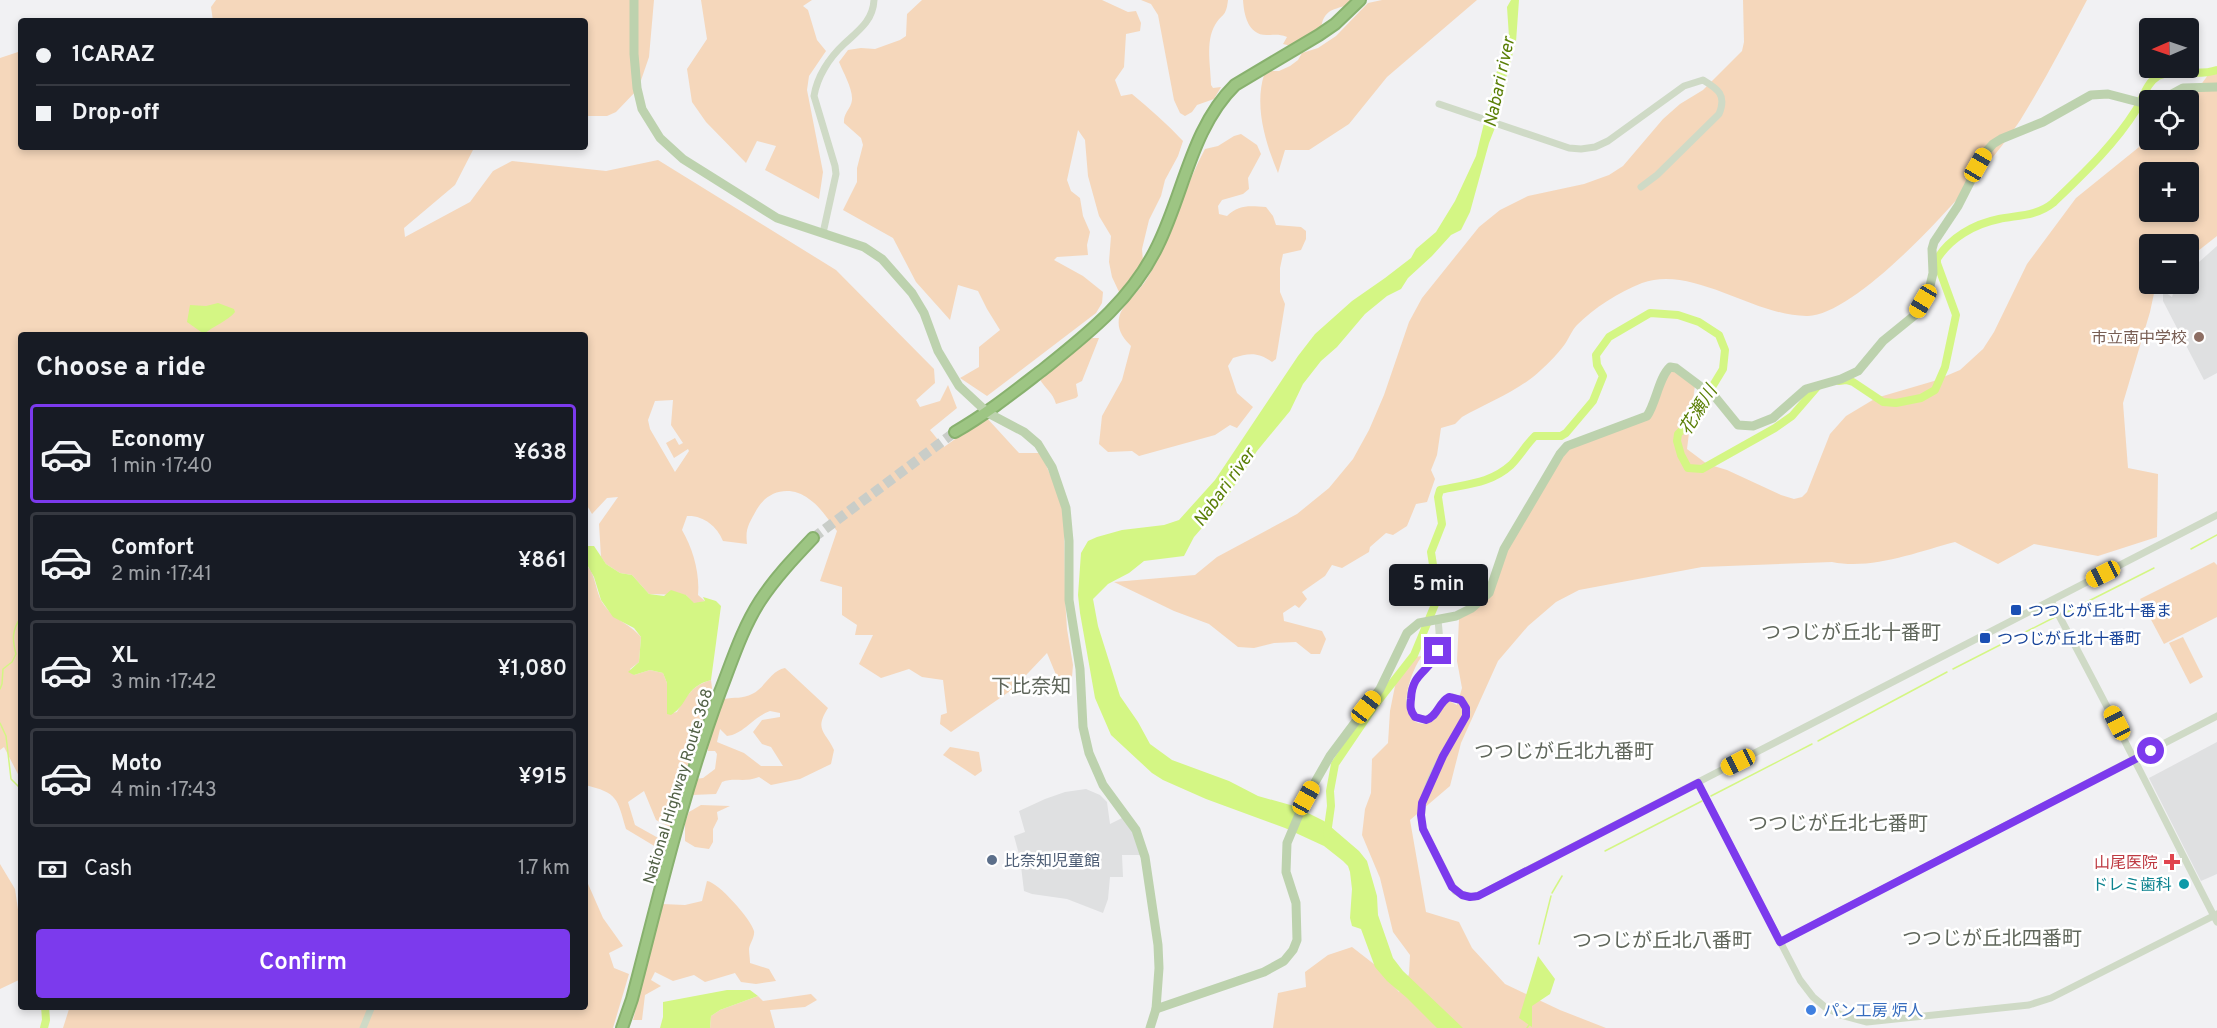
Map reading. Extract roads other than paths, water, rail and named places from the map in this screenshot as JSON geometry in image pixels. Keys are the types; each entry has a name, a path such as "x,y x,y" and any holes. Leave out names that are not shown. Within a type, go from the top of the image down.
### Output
{"highway":[{"path":"955,432 988,413 1107,317 1133,288 1159,244 1189,164 1214,109 1223,96 1235,85 1335,24 1360,0"},
{"name":"National Highway Route 368","path":"622,1028 632,999 686,797 735,653 747,624 760,602 778,576 813,538"}],"main road":[{"path":"634,0 634,54 637,88 642,110 660,138 683,159 777,218 858,244 873,252 897,274 924,313 938,351 959,386 988,413 1024,432 1038,444 1052,466 1063,495 1069,541 1069,600 1080,669 1083,727 1089,753 1097,774 1136,830 1143,846 1158,945 1159,968 1156,1009 1150,1028"},
{"path":"2178,90 2217,87"},
{"path":"1156,1009 1264,972 1277,966 1288,956 1295,945 1297,933 1296,903 1286,872 1290,835 1330,756 1388,677 1404,637 1419,623 1456,616 1472,608 1489,593 1504,549 1567,446 1647,416 1666,370 1670,367 1676,368 1712,395 1738,426 1753,426 1778,415 1806,389 1841,379 1858,371 1883,341 1915,315 1923,301 1933,273 1934,242 1958,206 1985,153 1993,144 2043,123 2091,95 2108,93 2139,102"}],"street":[{"path":"823,233 836,174 814,96 816,86 822,71 843,45 867,23 874,0"},
{"path":"1439,104 1569,148 1588,148 1608,141 1684,86 1703,80 1717,88 1722,98 1719,114 1641,188"},
{"path":"1438,620 1440,639 1438,651 1432,662 1413,683 1410,710 1415,717 1426,720 1434,716 1442,702 1449,697 1461,700 1466,708 1466,716 1443,756 1425,797 1421,815 1423,829 1452,887 1466,897 1478,896 2217,515"},
{"path":"1698,783 1800,980 1818,1002 1849,1018 1867,1022 1883,1021 2042,1002 2216,917 2133,761 2109,708 2051,601"},
{"path":"1780,942 2217,716"},
{"path":"363,1028 370,1010"}],"water":[{"name":"Nabari river","path":"1511,0 1519,0 1516,42 1499,103 1500,115 1489,143 1470,212 1461,230 1451,235 1408,278 1401,289 1387,296 1365,314 1337,347 1321,361 1303,384 1290,411 1257,451 1222,505 1194,537 1184,556 1144,561 1129,573 1108,584 1093,599 1098,626 1120,696 1150,744 1172,760 1229,781 1258,796 1294,806 1324,821 1359,851 1367,861 1377,896 1378,915 1393,958 1403,971 1463,1028 1437,1028 1375,967 1361,929 1352,926 1350,872 1343,861 1324,846 1285,828 1206,799 1163,780 1152,773 1111,735 1095,698 1080,613 1078,595 1081,553 1088,541 1097,537 1122,530 1164,525 1179,520 1215,480 1315,334 1352,301 1411,258 1416,249 1436,232 1455,201 1476,156 1496,74 1509,37 1507,7"},
{"path":"218,303 234,309 235,312 207,332 201,332 187,322 190,305 206,306"},
{"path":"588,546 594,546 606,564 620,573 632,575 649,594 664,596 671,590 686,595 694,603 705,601 703,597 716,601 721,606 711,680 691,691 677,711 671,715 667,714 667,683 663,673 650,670 634,675 628,672 639,662 641,637 634,628 613,617 601,600 588,566"},
{"path":"1538,956 1555,979 1550,994 1532,1006 1532,1027 1519,1018"},
{"path":"727,990 750,990 758,996 720,1010 711,1016 710,1028 660,1028 663,1002"}],"waterway":[{"name":"花瀬川","path":"1839,381 1853,382 1883,402 1896,403 1921,398 1935,390 1945,367 1956,315 1937,263 1942,251 1963,233 1981,224 2034,213 2053,203 2098,159 2118,135 2136,110 2148,87 2158,76 2217,70"},
{"name":"花瀬川","path":"1327,834 1331,806 1330,791 1335,764 1375,705 1414,655 1436,602 1431,552 1442,524 1438,497 1440,490 1495,476 1511,465 1535,436 1561,436 1566,433 1593,401 1603,376 1597,365 1596,355 1609,337 1650,313 1678,315 1699,322 1719,335 1725,350 1723,369 1692,420 1678,434 1677,441 1681,455 1688,468 1702,469 1775,428 1792,416 1818,386"},
{"path":"2191,549 2217,535"},
{"path":"2063,614 2154,568"},
{"path":"1953,669 2055,617"},
{"path":"0,689 3,669 12,662 16,654 14,635 18,622"},
{"path":"1818,741 1947,672"},
{"path":"0,723 6,736 11,779 18,786"},
{"path":"1711,796 1812,744"},
{"path":"1605,851 1702,801"},
{"path":"1552,893 1562,876"},
{"path":"1539,944 1551,896"},
{"path":"44,1028 45,1010"}],"tunnel":[{"path":"813,538 955,432"}],"place":[{"name":"市立南中学校","path":"2199,337"},
{"name":"つつじが丘北十番ま","path":"2016,610"},
{"name":"つつじが丘北十番町","path":"1985,638"},
{"name":"比奈知児童館","path":"992,860"},
{"name":"山尾医院","path":"2172,862"},
{"name":"ドレミ歯科","path":"2184,884"},
{"name":"パン工房 炉人","path":"1811,1010"}],"district":[{"name":"つつじが丘北十番町","path":"1851,632"},
{"name":"下比奈知","path":"1031,686"},
{"name":"つつじが丘北九番町","path":"1564,751"},
{"name":"つつじが丘北七番町","path":"1838,823"},
{"name":"つつじが丘北四番町","path":"1992,938"},
{"name":"つつじが丘北八番町","path":"1662,940"}]}
